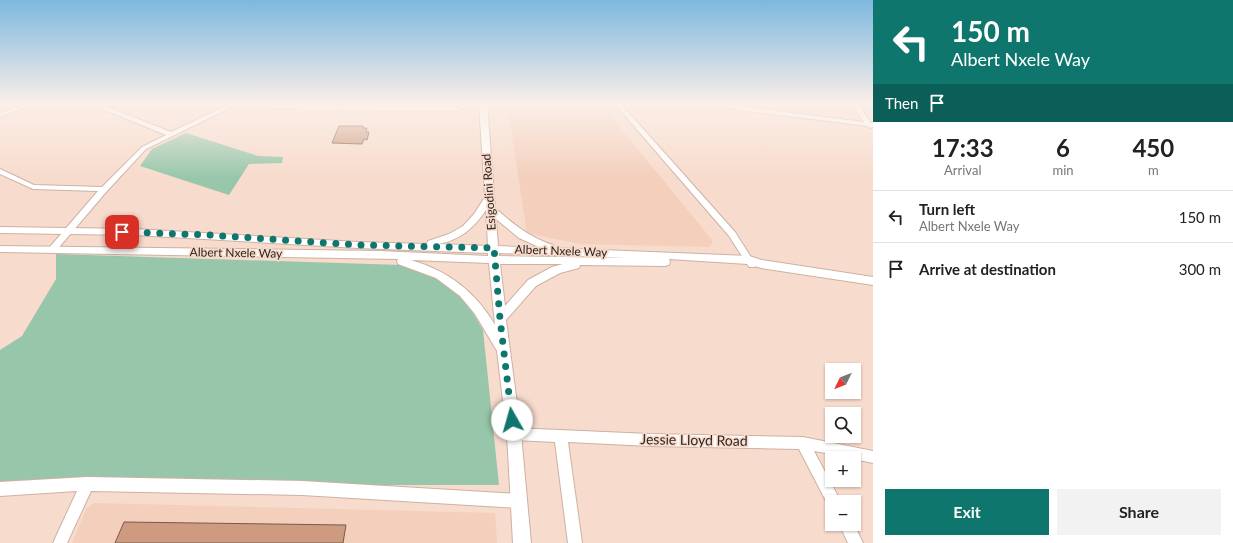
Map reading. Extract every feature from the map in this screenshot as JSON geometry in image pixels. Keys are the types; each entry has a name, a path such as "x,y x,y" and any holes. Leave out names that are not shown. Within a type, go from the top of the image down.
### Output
{"main road":[{"name":"Esigodini Road","path":"485,128 494,254 503,351 514,434 522,543"},
{"path":"418,246 446,240 467,229 490,203 515,232 524,238 565,252"},
{"name":"Albert Nxele Way","path":"0,230 209,235 358,245 418,246 587,262 754,263"},
{"name":"Albert Nxele Way","path":"0,249 380,255 565,252 617,253 754,263 873,281"},
{"path":"380,255 418,265 437,273 452,282 472,301 503,351"},
{"path":"500,319 532,283 556,270 587,262"}],"street":[{"path":"156,128 170,134"},
{"path":"52,250 104,189 144,148 182,128"},
{"path":"639,128 732,234 754,263"},
{"path":"0,171 33,187 104,189"},
{"name":"Jessie Lloyd Road","path":"514,434 561,437 803,443 873,457"},
{"path":"561,437 575,543"},
{"path":"803,443 830,495"},
{"path":"60,543 86,484"},
{"path":"0,489 86,484 302,488 519,501"},
{"path":"850,531 856,543"}],"shaded area":[{"path":"511,128 621,128 713,241 709,247 580,244 527,233"},
{"path":"94,503 495,513 497,543 72,543 86,509"}],"green space":[{"path":"186,133 258,156 283,157 282,163 249,164 229,195 140,166 152,149"},
{"path":"56,254 401,265 427,272 450,287 467,303 483,330 499,485 0,485 0,350 22,336 56,279"}],"building":[{"path":"338,128 367,128 366,132 369,132 367,140 364,139 362,144 332,143"},
{"path":"124,522 346,525 343,543 115,543"}],"route":[{"path":"122,232 209,235 358,245 494,248 500,319 512,420"}]}
